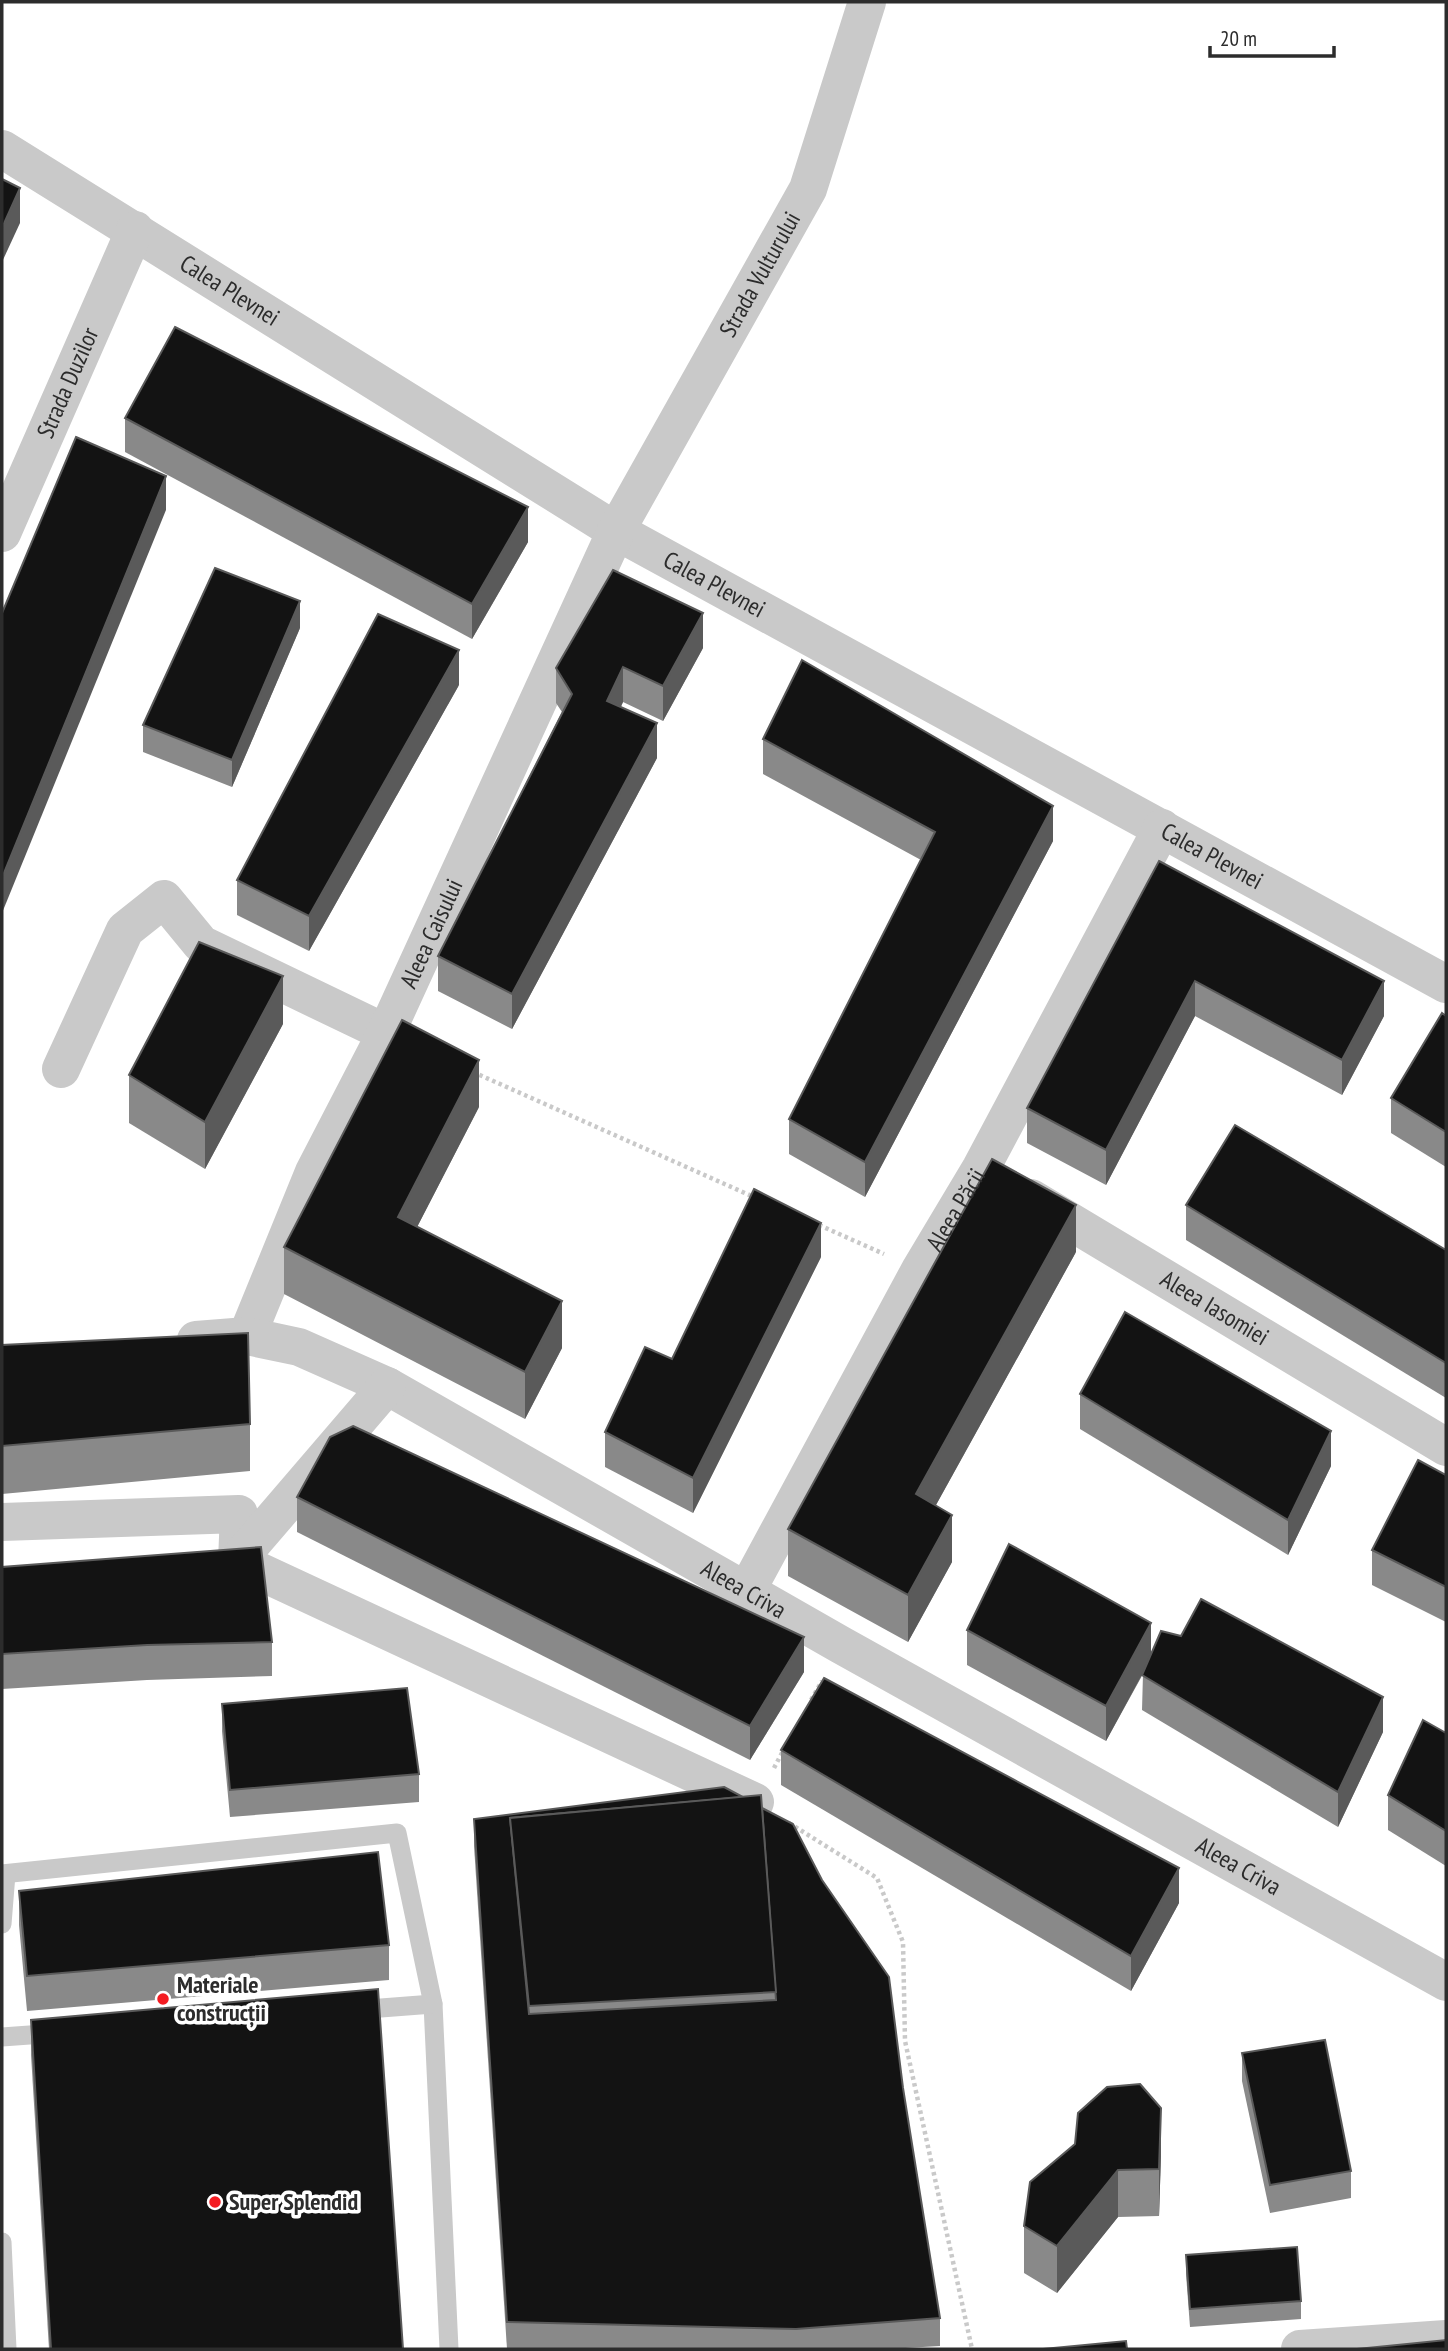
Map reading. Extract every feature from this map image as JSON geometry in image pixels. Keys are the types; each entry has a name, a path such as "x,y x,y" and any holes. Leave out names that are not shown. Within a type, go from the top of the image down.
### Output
{"street":[{"name":"Strada Vulturului","path":"616,531 808,189 867,2"},
{"name":"Calea Plevnei","path":"2,149 616,531 1446,984"},
{"name":"Strada Duzilor","path":"2,533 135,230"},
{"name":"Aleea Caisului","path":"247,1336 314,1172 386,1033 616,531"},
{"name":"Aleea Păcii","path":"746,1592 920,1270 981,1168 1162,828"},
{"path":"61,1069 125,930 164,899 201,944 386,1033"},
{"name":"Aleea Iasomiei","path":"981,1168 1446,1447"},
{"name":"Aleea Criva","path":"165,1343 247,1336 299,1347 387,1386 841,1646 1446,1982"},
{"path":"237,1561 387,1386"},
{"path":"2,1522 239,1514 237,1561"},
{"path":"237,1561 755,1802"},
{"path":"1300,2349 1446,2339"}],"lane":[{"path":"2,1924 4,1874 397,1833 433,2004 449,2349"},
{"path":"336,2012 433,2004"},
{"path":"2,2037 71,2031"},
{"path":"2,2242 7,2349"}],"path":[{"path":"462,1067 767,1203"},
{"path":"818,1225 920,1270"},
{"path":"808,1706 841,1646"},
{"path":"788,1742 755,1802 877,1878 904,1942 905,2041 972,2349"}],"building":[{"path":"2,179 20,188 2,228"},
{"path":"175,327 528,507 472,604 125,418"},
{"path":"76,437 166,476 2,878 2,613"},
{"path":"215,568 300,601 232,760 143,725"},
{"path":"613,570 703,613 663,686 623,667 607,701 657,723 512,994 438,956 572,694 556,668"},
{"path":"378,614 459,650 309,916 237,880"},
{"path":"802,660 1053,806 865,1162 789,1119 935,832 763,739"},
{"path":"1159,861 1384,981 1342,1060 1195,981 1106,1150 1027,1108"},
{"path":"199,942 283,976 205,1122 129,1075"},
{"path":"1442,1013 1446,1016 1446,1132 1391,1098"},
{"path":"402,1020 479,1060 398,1217 562,1301 525,1372 284,1247"},
{"path":"1235,1125 1446,1250 1446,1363 1186,1205"},
{"path":"992,1159 1076,1205 916,1494 952,1515 908,1595 788,1529"},
{"path":"754,1189 821,1223 693,1478 605,1432 645,1347 672,1359"},
{"path":"1125,1312 1331,1431 1288,1520 1080,1394"},
{"path":"248,1333 250,1424 2,1446 2,1345"},
{"path":"353,1426 804,1637 750,1726 297,1497 330,1437"},
{"path":"1418,1460 1446,1475 1446,1587 1372,1550"},
{"path":"1009,1544 1151,1623 1106,1706 967,1630"},
{"path":"261,1547 272,1642 147,1645 2,1654 2,1567"},
{"path":"1201,1599 1383,1697 1338,1792 1142,1675 1161,1631 1181,1636"},
{"path":"824,1678 1179,1868 1131,1956 781,1750"},
{"path":"407,1688 419,1774 230,1790 222,1704"},
{"path":"1423,1720 1446,1733 1446,1831 1388,1795"},
{"path":"724,1787 743,1797 510,1818 529,2014 776,2000 762,1808 793,1824 822,1880 889,1977 903,2088 940,2318 796,2329 507,2322 474,1819"},
{"path":"761,1795 776,1992 529,2006 510,1818"},
{"path":"378,1852 389,1945 27,1976 19,1891"},
{"name":"Super Splendid","path":"378,1989 403,2349 51,2349 31,2020"},
{"path":"1325,2040 1351,2171 1270,2185 1242,2053"},
{"path":"1140,2084 1161,2108 1159,2169 1118,2170 1057,2246 1024,2226 1030,2182 1075,2144 1078,2113 1107,2087"},
{"path":"1297,2247 1301,2301 1190,2309 1186,2255"},
{"path":"1446,2340 1446,2349 1357,2349"},
{"path":"1126,2341 1127,2349 1043,2349"}],"place":[{"name":"Materiale construcții","path":"163,1999"},
{"name":"Super Splendid","path":"215,2202"}]}
